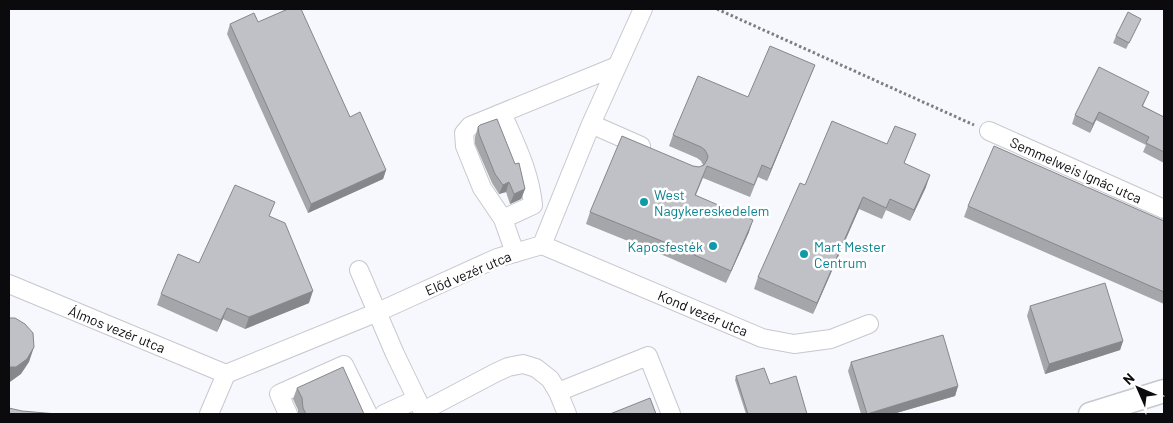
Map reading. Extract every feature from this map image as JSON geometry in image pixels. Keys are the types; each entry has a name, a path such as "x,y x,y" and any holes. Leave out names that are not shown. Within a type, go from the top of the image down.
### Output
{"main road":[{"path":"1090,414 1164,391"}],"street":[{"path":"542,245 591,124 642,9"},
{"path":"515,253 503,219 482,188 465,146 464,133 470,126 617,66"},
{"path":"502,113 525,164 532,192 533,206 503,219"},
{"path":"591,124 659,153"},
{"name":"Semmelweis Ignác utca","path":"988,131 1164,209"},
{"name":"Előd vezér utca","path":"226,374 378,312 497,258 542,245"},
{"name":"Kond vezér utca","path":"542,245 762,338 794,344 831,339 869,324"},
{"path":"359,270 395,354 421,408"},
{"name":"Álmos vezér utca","path":"9,284 226,374"},
{"path":"558,392 648,356 671,414"},
{"path":"384,414 421,408 508,367 523,364 536,368 550,379 558,392 567,414"},
{"path":"288,414 280,394 344,365 368,414"},
{"path":"209,414 226,374"}],"path":[{"path":"717,9 988,131"}],"building":[{"path":"288,9 301,9 350,117 360,112 386,170 311,204 230,24 254,13 258,22"},
{"path":"1128,12 1141,19 1129,43 1116,36"},
{"path":"770,46 815,65 771,169 762,165 754,185 707,166 695,195 753,220 731,271 590,212 622,136 693,166 699,167 704,165 708,156 705,150 673,135 698,76 748,97"},
{"path":"1099,67 1149,92 1142,106 1164,117 1164,152 1146,143 1149,137 1099,112 1093,124 1075,115"},
{"path":"497,119 515,164 519,163 525,189 514,194 509,182 503,185 495,174 479,134 478,127 480,125"},
{"path":"832,121 887,144 895,126 916,134 904,163 930,175 914,210 890,199 886,208 863,197 817,303 758,277 800,183 805,185"},
{"path":"994,146 1164,221 1164,292 968,206"},
{"path":"235,185 275,202 269,216 285,223 313,291 249,317 227,308 221,320 161,294 178,254 199,263"},
{"path":"1105,283 1123,341 1049,364 1030,306"},
{"path":"9,318 15,318 25,324 33,333 34,347 27,359 16,367 9,367"},
{"path":"943,335 958,386 867,414 851,362"},
{"path":"343,367 364,414 306,414 297,388"},
{"path":"764,368 770,384 796,376 807,414 748,414 736,376"},
{"path":"650,398 656,414 610,414"},
{"path":"9,408 22,411 57,414 9,414"}],"place":[{"name":"West Nagykereskedelem","path":"644,202"},
{"name":"Kaposfesték","path":"713,246"},
{"name":"Mart Mester Centrum","path":"804,254"}]}
